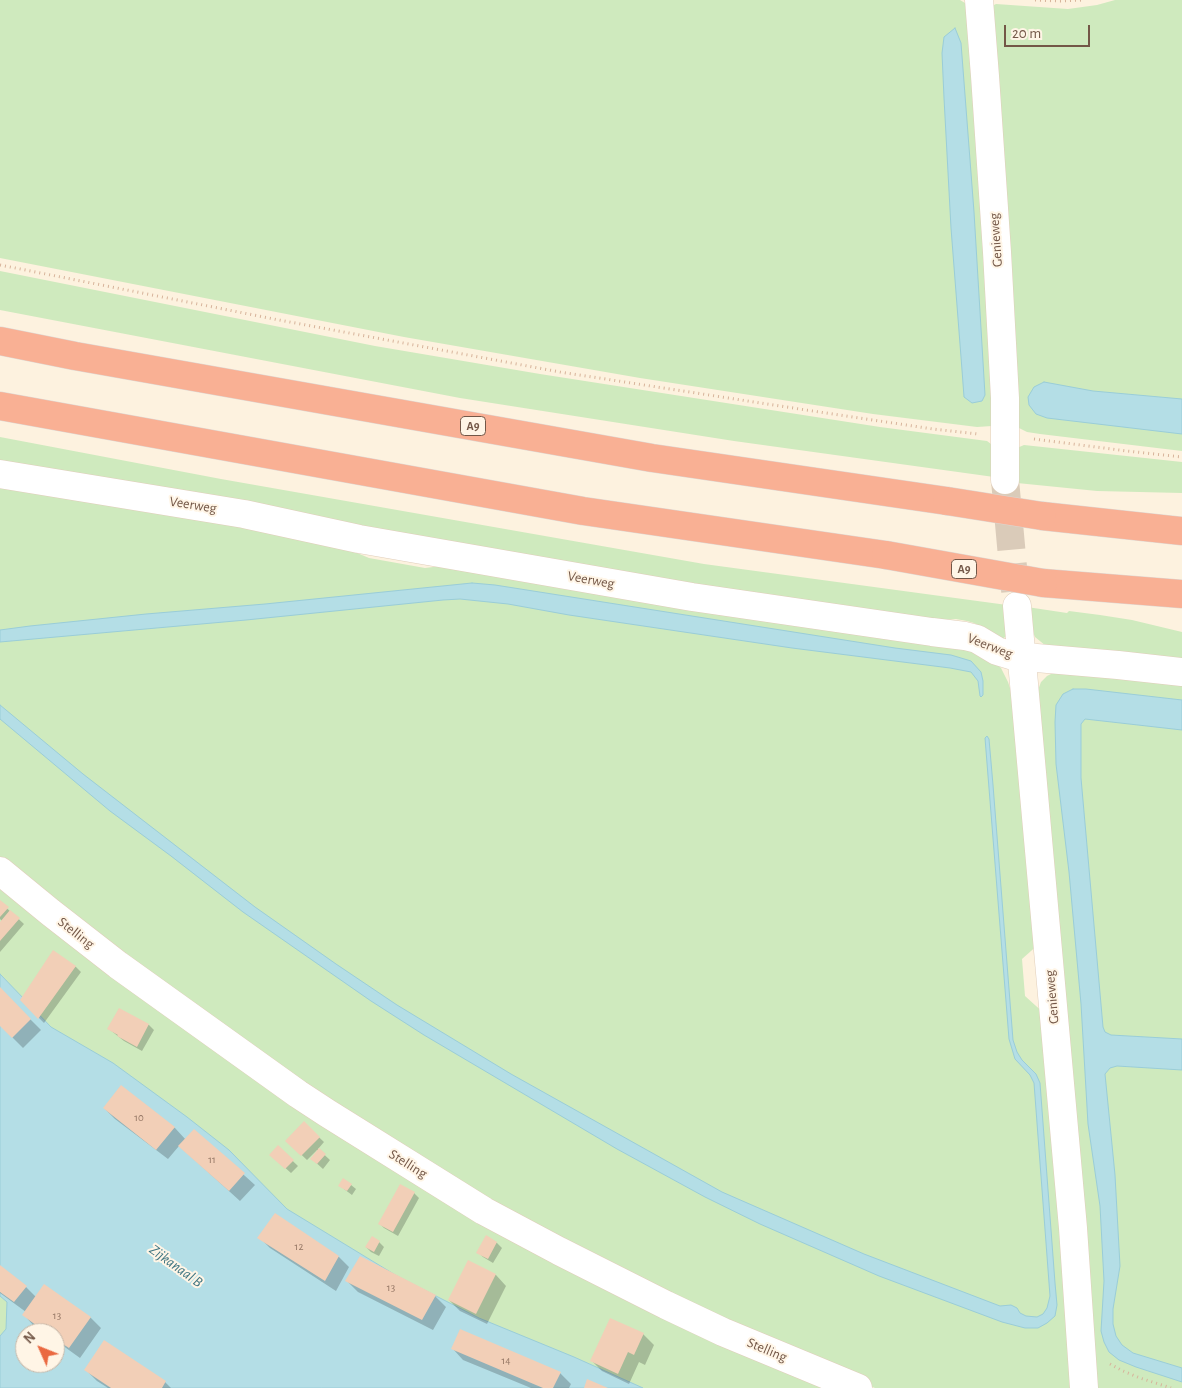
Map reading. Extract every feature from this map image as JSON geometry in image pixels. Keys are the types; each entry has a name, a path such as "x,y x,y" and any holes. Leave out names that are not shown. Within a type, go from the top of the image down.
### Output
{"highway":[{"name":"A9","path":"0,341 75,356 652,458 1042,516 1182,531"},
{"name":"A9","path":"0,406 583,511 886,555 1042,582 1182,594"}],"street":[{"name":"Genieweg","path":"978,0 985,67 997,252 1005,398 1006,480"},
{"name":"Veerweg","path":"0,474 244,514 359,539 683,595 965,636 977,639 1005,654 1022,657 1182,672"},
{"name":"Genieweg","path":"1017,606 1071,1209 1084,1388"},
{"name":"Stelling","path":"0,871 118,965 298,1094 484,1211 559,1251 723,1332 858,1388"}],"path":[{"path":"1034,0 1083,0"},
{"path":"0,265 279,320 560,372 923,427 1182,457"},
{"path":"1080,1330 1094,1350 1110,1364 1140,1378 1171,1388"}],"green space":[{"path":"0,0 960,0 965,3 967,8 992,327 992,426 977,427 873,414 640,378 404,337 0,258"},
{"path":"1115,0 1182,0 1182,451 1027,432 1019,428 1015,421 992,6 996,4 1068,9 1097,5"},
{"path":"0,271 375,346 540,374 880,427 987,441 991,444 994,477 734,441 460,398 0,310"},
{"path":"0,437 221,479 704,564 1007,605 1008,634 1004,638 1000,638 974,623 956,619 945,620 738,593 0,464"},
{"path":"1024,445 1182,462 1182,493 1097,491 1017,483 1017,448"},
{"path":"0,483 336,544 369,558 425,568 458,564 966,649 992,659 1001,668 1014,700 1040,943 1022,959 1025,996 1046,1015 1075,1388 875,1388 780,1350 670,1300 373,1135 0,862"},
{"path":"1027,607 1132,620 1182,632 1182,664 1046,646 1035,637"},
{"path":"1055,672 1182,680 1182,1388 1092,1388 1038,690 1041,682"},
{"path":"0,878 286,1092 842,1388 0,1388"}],"water":[{"path":"955,28 961,43 985,395 982,401 972,403 964,397 951,228 944,98 942,53 944,37"},
{"path":"1044,382 1093,391 1182,399 1182,434 1047,418 1036,414 1029,405 1028,397 1034,387"},
{"path":"472,583 951,655 971,661 981,672 983,695 980,696 978,681 971,672 950,668 792,648 569,615 508,604 460,599 0,642 0,630 30,626"},
{"path":"1073,689 1182,700 1182,730 1085,719 1081,724 1081,778 1103,1027 1105,1032 1111,1035 1182,1039 1182,1070 1117,1066 1110,1068 1105,1074 1115,1175 1120,1266 1113,1309 1113,1324 1116,1336 1122,1345 1133,1353 1182,1368 1182,1382 1119,1360 1109,1352 1101,1331 1104,1281 1100,1206 1088,1124 1081,1004 1069,872 1056,764 1056,705 1063,694"},
{"path":"0,705 83,774 255,907 397,1005 511,1074 722,1192 864,1254 1000,1306 1011,1305 1026,1316 1037,1317 1043,1314 1047,1308 1050,1296 1034,1083 1030,1075 1015,1059 1009,1039 985,738 987,736 989,739 993,785 1013,1040 1022,1060 1036,1074 1040,1083 1057,1305 1055,1316 1038,1328 1025,1328 1002,1322 879,1276 760,1224 705,1197 617,1149 424,1035 371,1001 243,912 110,811 0,719"},
{"name":"Zijkanaal B","path":"0,974 51,1027 113,1063 229,1150 287,1209 397,1276 479,1318 643,1388 0,1388 0,1336 6,1329 7,1302 0,1296"}],"building":[{"path":"0,900 9,907 0,917"},
{"path":"10,910 20,918 0,941 0,922"},
{"path":"53,950 76,966 38,1019 20,1000"},
{"path":"0,987 31,1019 12,1038 0,1026"},
{"path":"119,1008 149,1024 137,1047 107,1029"},
{"path":"121,1085 175,1127 156,1150 103,1108"},
{"path":"304,1121 320,1137 301,1156 285,1141"},
{"path":"194,1129 245,1173 229,1191 178,1146"},
{"path":"278,1145 294,1160 285,1169 269,1155"},
{"path":"319,1148 326,1154 317,1164 310,1159"},
{"path":"343,1178 352,1184 347,1191 338,1186"},
{"path":"400,1184 415,1192 393,1232 378,1224"},
{"path":"275,1213 339,1256 325,1281 257,1238"},
{"path":"486,1235 497,1242 488,1259 476,1253"},
{"path":"372,1236 380,1241 374,1252 365,1247"},
{"path":"360,1256 436,1295 422,1320 345,1281"},
{"path":"468,1260 496,1274 476,1314 448,1300"},
{"path":"0,1265 27,1286 14,1302 0,1292"},
{"path":"44,1284 91,1317 69,1348 65,1345 65,1323 33,1323 22,1315"},
{"path":"610,1318 644,1333 634,1355 628,1352 618,1374 590,1361"},
{"path":"460,1329 561,1372 553,1388 543,1388 451,1349"},
{"path":"104,1340 166,1381 162,1388 111,1388 84,1370"},
{"path":"587,1379 608,1388 584,1388"}],"tunnel":[{"path":"1005,480 1016,600"}]}
